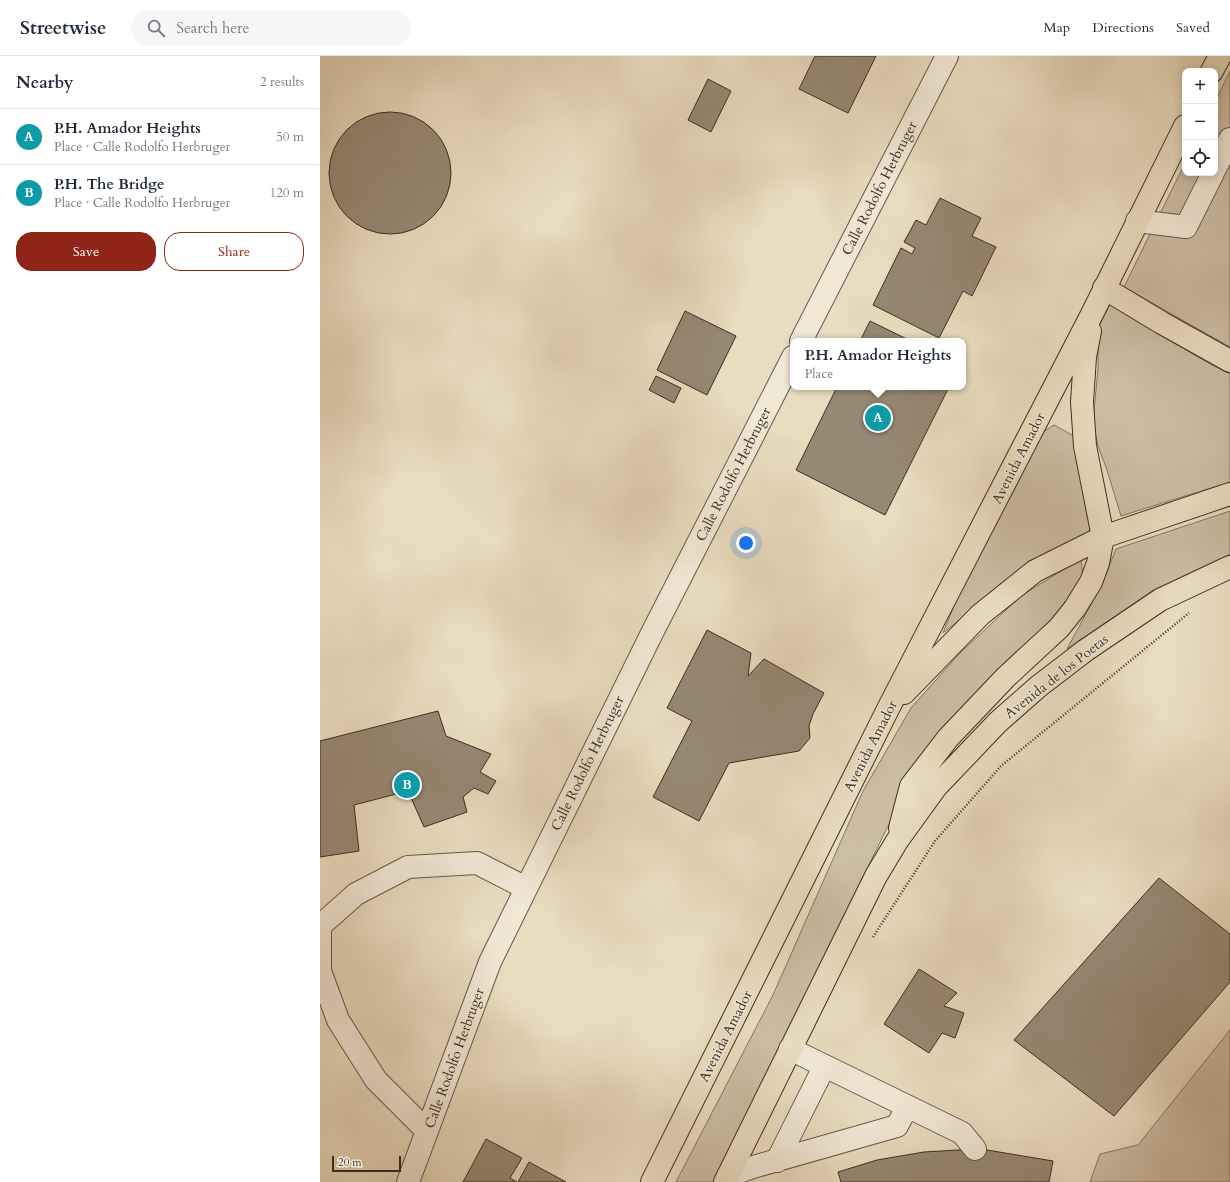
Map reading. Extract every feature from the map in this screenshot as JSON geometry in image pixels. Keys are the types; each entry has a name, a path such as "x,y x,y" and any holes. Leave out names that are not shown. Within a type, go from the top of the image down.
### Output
{"main road":[{"path":"1214,68 1220,56"},
{"name":"Avenida Amador","path":"652,1182 888,709 1093,312 1182,132"},
{"path":"1104,288 1162,323 1230,361"},
{"name":"Avenida Amador","path":"1093,312 1085,357 1082,402 1085,446 1103,537"},
{"path":"888,709 980,615 1035,571 1103,537 1230,494"},
{"path":"727,1179 876,876 897,841 911,786 948,738 1006,677 1059,628 1075,608 1091,582 1098,563 1103,537"},
{"name":"Avenida de los Poetas","path":"897,841 936,787 998,722 1039,686 1086,650 1160,600 1230,566"}],"street":[{"name":"Calle Rodolfo Herbruger","path":"803,338 947,56"},
{"path":"1218,162 1230,139"},
{"path":"1137,222 1186,227 1212,176"},
{"name":"Calle Rodolfo Herbruger","path":"408,1182 490,962 652,633 790,363"},
{"path":"427,1131 376,1080 338,1020 320,971 320,926 356,894 408,867 477,863 526,888"},
{"path":"790,1049 824,1067 962,1133 974,1149"},
{"path":"777,1160 824,1067"},
{"path":"727,1179 777,1160 898,1126 907,1107"}],"path":[{"path":"871,941 936,841 1001,766 1193,610"}],"shaded area":[{"path":"1230,71 1230,347 1124,287 1182,169 1182,176 1218,176 1218,96"},
{"path":"1110,304 1203,360 1230,374 1230,482 1121,516 1098,446 1093,421 1098,369 1098,328"},
{"path":"1054,425 1076,437 1089,488 1090,532 1032,562 943,633 974,556 1038,435"},
{"path":"1230,511 1230,554 1155,589 1067,649 1102,584 1116,549"},
{"path":"1081,559 1083,577 1065,609 936,752 887,828 713,1182 676,1182 773,995 863,791 911,708 960,653 1022,595"},
{"path":"1230,1030 1230,1182 1090,1182 1100,1154 1138,1145"}],"building":[{"path":"815,56 876,56 848,113 799,89"},
{"path":"708,79 731,91 711,132 688,120"},
{"path":"390,112 413,116 424,122 433,130 441,139 447,150 451,173 447,196 441,207 433,216 424,224 413,230 390,234 367,230 356,224 347,216 339,207 333,196 329,173 333,150 339,139 347,130 356,122 367,116"},
{"path":"940,198 981,218 972,236 996,247 972,296 963,291 939,338 873,305 901,248 912,254 915,248 904,242 916,220 926,225"},
{"path":"685,311 736,336 707,395 657,370"},
{"path":"870,321 905,338 862,338"},
{"path":"656,376 681,388 674,403 649,390"},
{"path":"836,390 948,390 885,515 796,470"},
{"path":"707,630 751,653 748,676 764,659 824,693 813,714 809,726 810,738 799,751 729,763 699,821 653,797 692,721 667,708"},
{"path":"438,711 446,736 491,754 480,772 496,781 488,794 474,788 463,797 467,812 424,827 408,791 354,805 359,851 320,857 320,741"},
{"path":"1159,878 1230,934 1230,982 1114,1116 1014,1040"},
{"path":"919,969 957,993 944,1006 964,1013 955,1038 942,1033 929,1053 884,1024"},
{"path":"486,1139 522,1158 510,1178 517,1182 463,1182"},
{"path":"975,1149 1053,1161 1049,1182 841,1182 838,1172 877,1160 924,1152"},
{"path":"529,1162 566,1182 518,1182"}],"place":[{"name":"P.H. Amador Heights","path":"878,418"},
{"name":"P.H. The Bridge","path":"407,785"}]}
